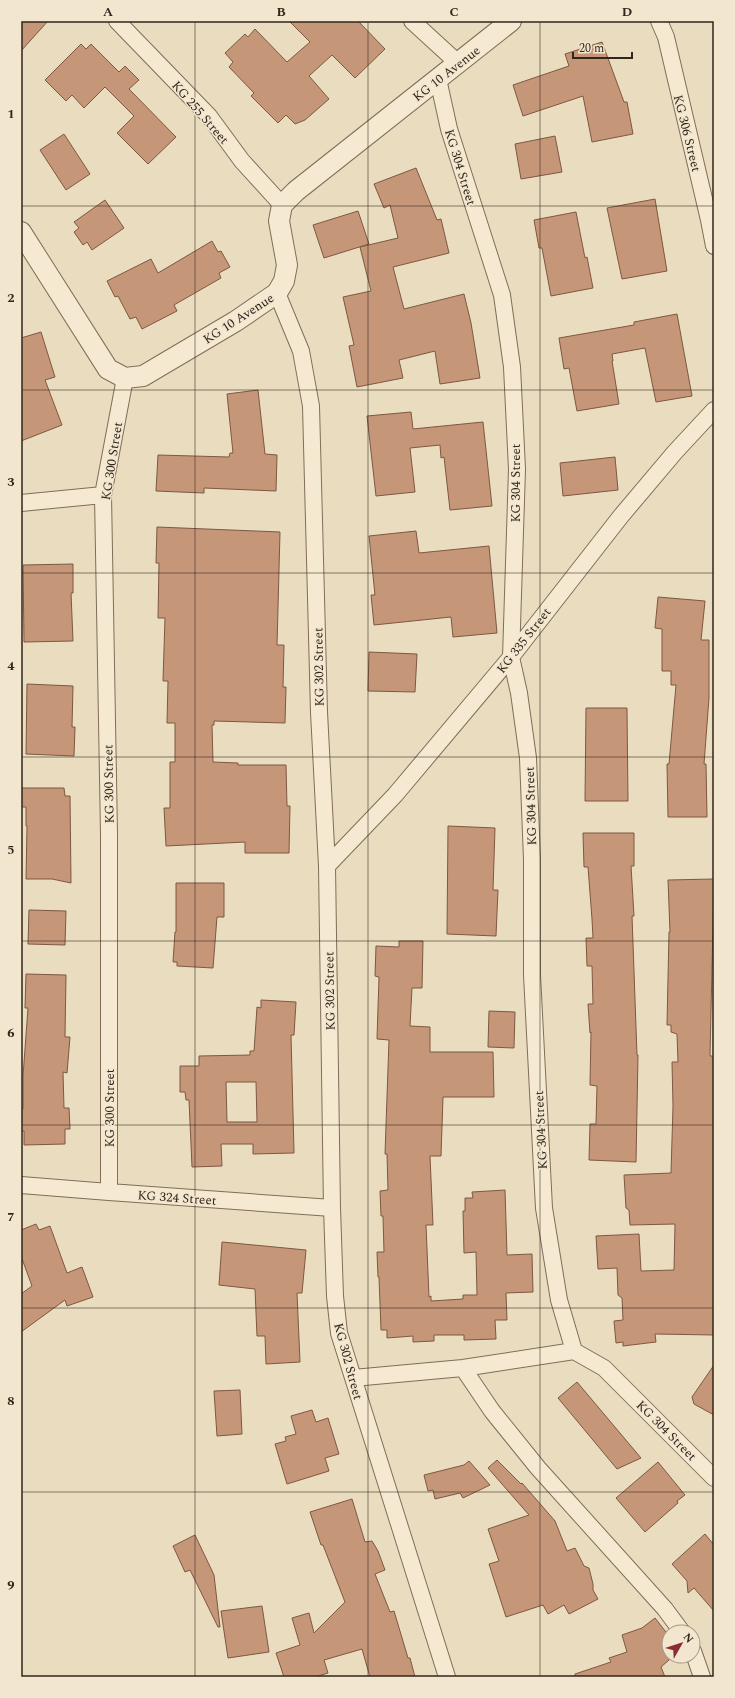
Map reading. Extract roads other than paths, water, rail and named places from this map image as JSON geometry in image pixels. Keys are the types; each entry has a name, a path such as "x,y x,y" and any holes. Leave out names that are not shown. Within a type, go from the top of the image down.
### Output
{"street":[{"name":"KG 255 Street","path":"117,21 209,116 242,161 282,205"},
{"path":"412,21 459,64"},
{"name":"KG 10 Avenue","path":"125,378 143,376 236,321 277,294 284,281 287,265 279,221 282,205 296,191 512,21"},
{"name":"KG 306 Street","path":"659,21 666,38 714,246"},
{"name":"KG 304 Street","path":"438,79 448,129 502,295 512,367 517,470 511,657 519,693 528,758 532,859 532,975 544,1208 559,1300 574,1351 604,1368 714,1478"},
{"path":"21,232 108,369 125,378"},
{"name":"KG 302 Street","path":"277,294 301,351 311,406 319,712 328,866 332,1208 335,1296 339,1333 447,1677"},
{"name":"KG 300 Street","path":"109,1192 109,834 103,495 125,378"},
{"name":"KG 335 Street","path":"328,866 395,795 511,657 621,516 675,452 714,410"},
{"path":"21,503 103,495"},
{"name":"KG 324 Street","path":"21,1185 332,1208"},
{"path":"353,1378 463,1368 574,1351"},
{"path":"463,1368 492,1411 538,1468 665,1609 676,1624"},
{"path":"697,1664 702,1677"}]}
